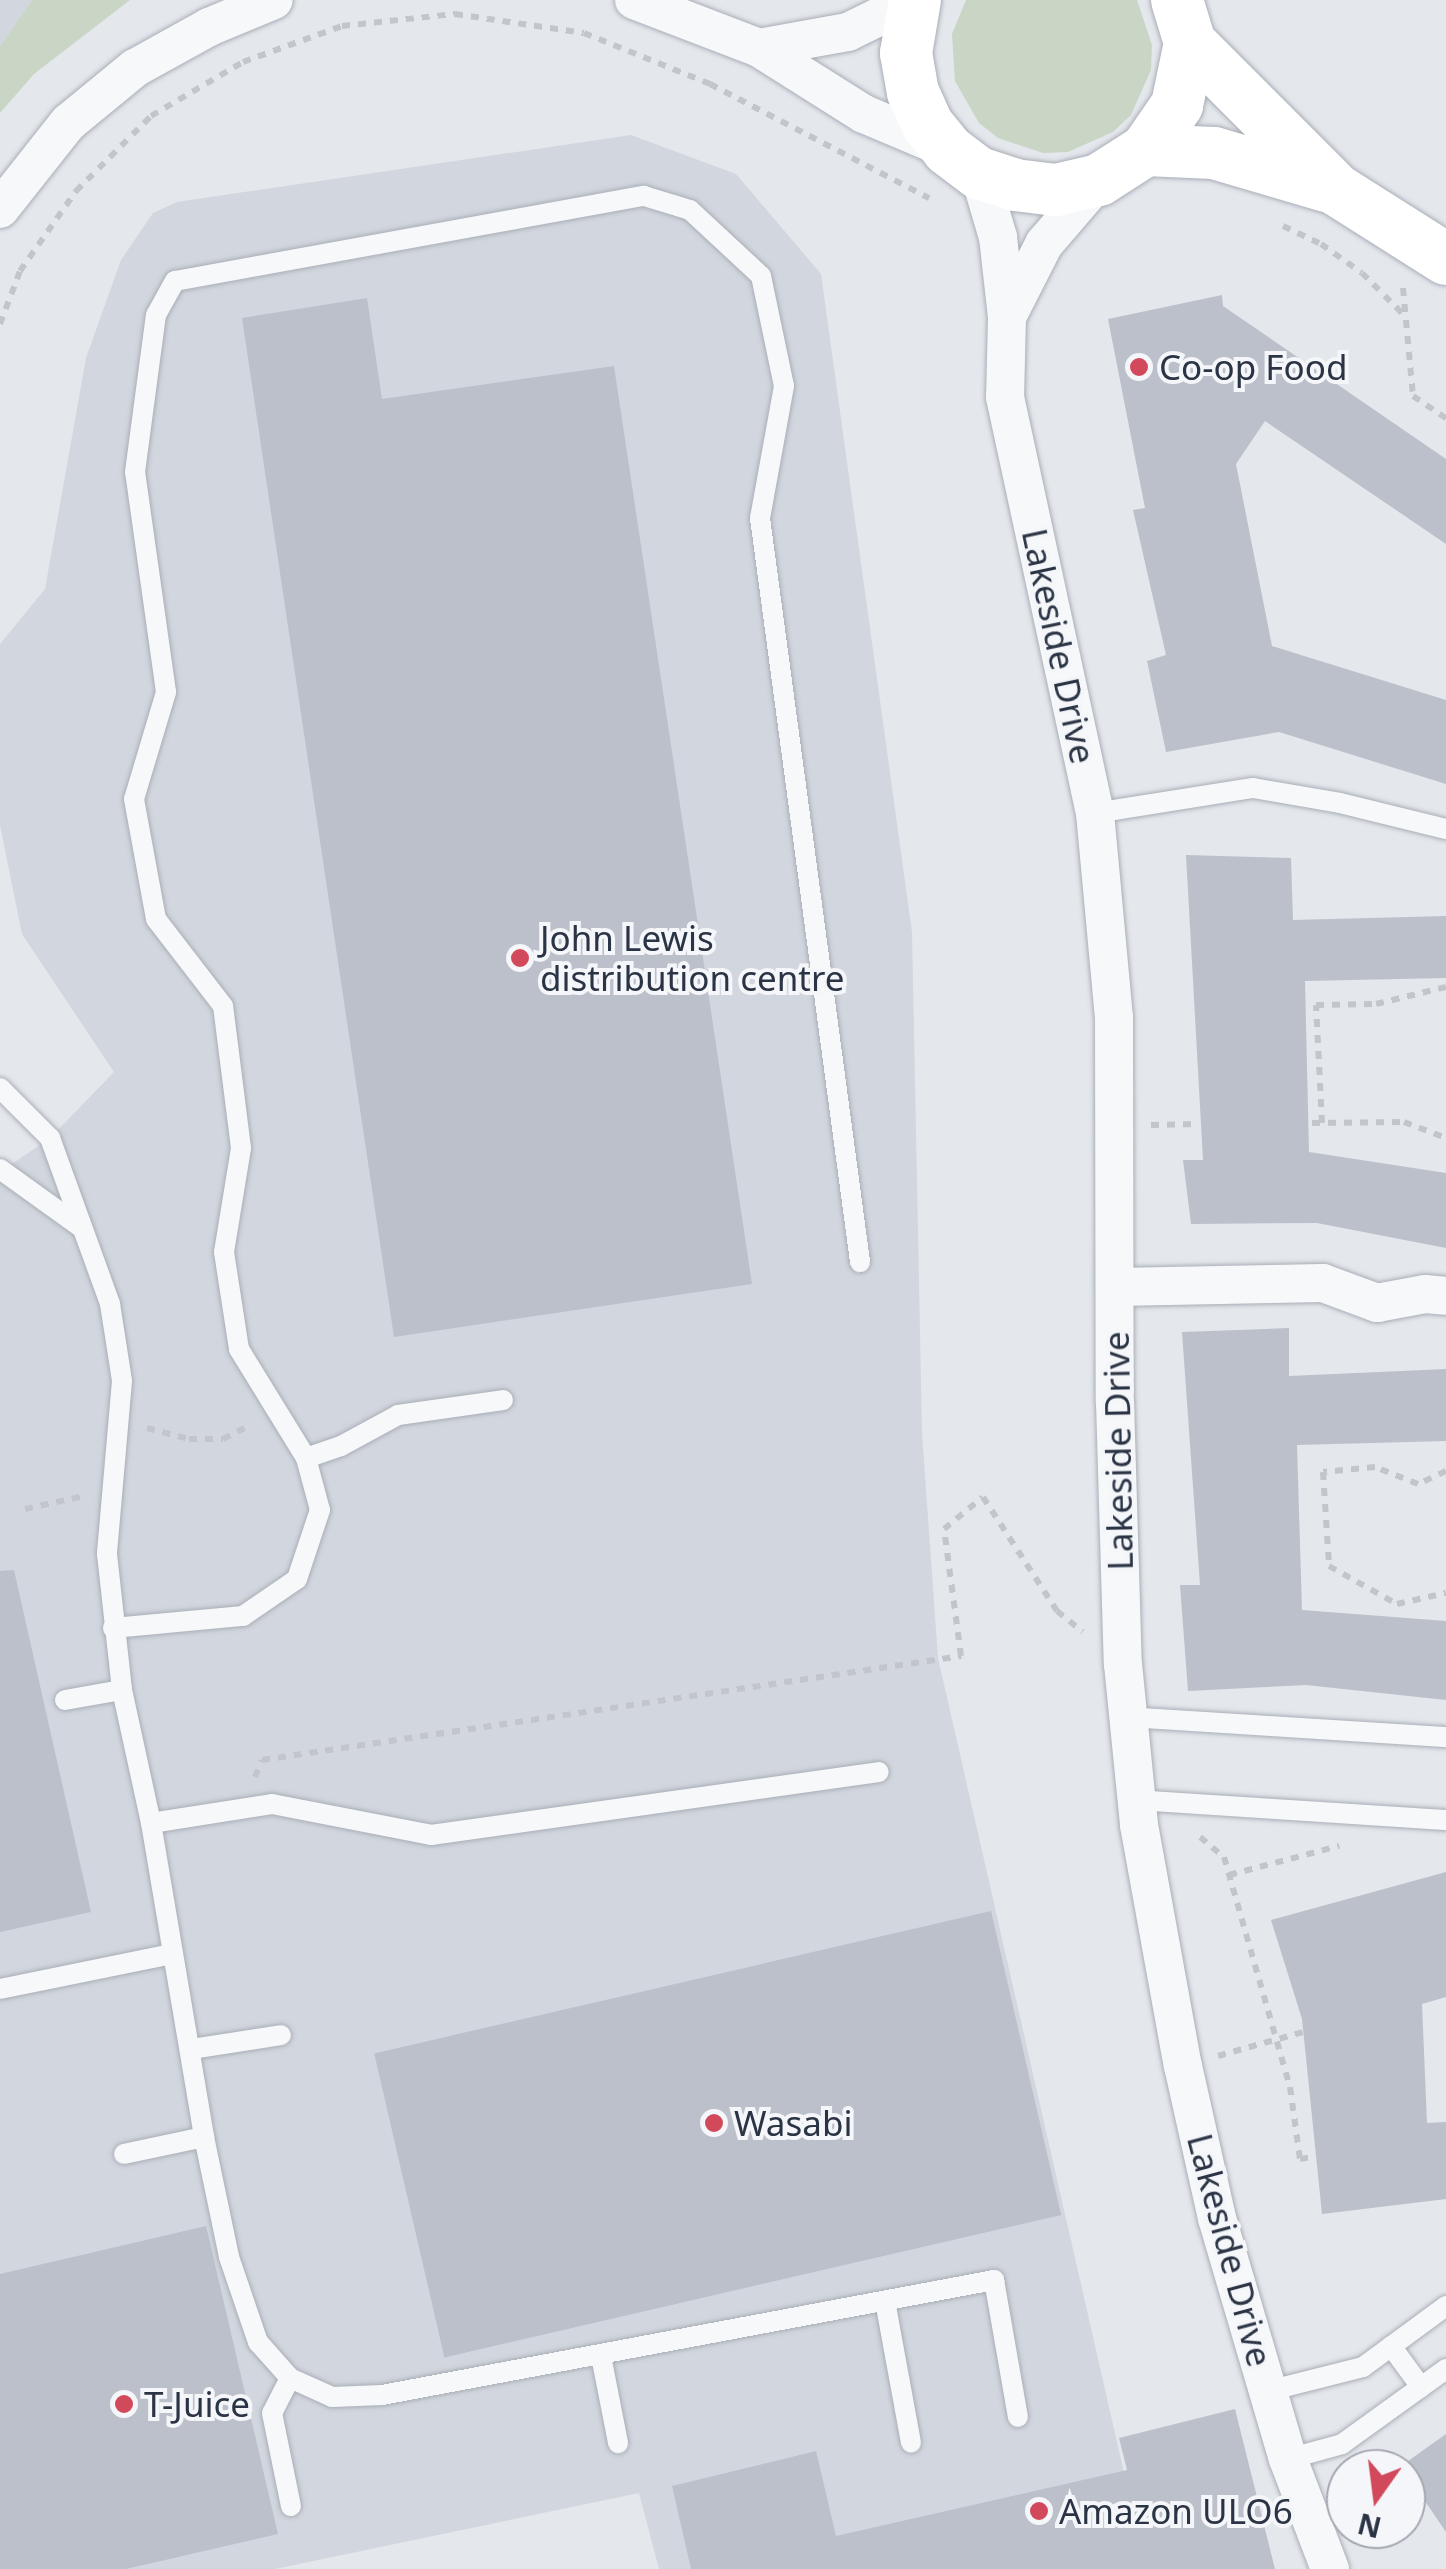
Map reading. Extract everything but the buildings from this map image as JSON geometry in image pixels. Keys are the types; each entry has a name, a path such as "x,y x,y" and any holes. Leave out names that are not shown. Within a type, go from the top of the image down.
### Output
{"street":[{"path":"0,209 68,123 136,68 210,28 274,0"},
{"path":"634,0 760,48 956,176 1056,190 1099,180 1146,150 1177,105 1184,22"},
{"path":"760,48 848,32 914,0"},
{"path":"914,0 906,53 912,92 956,176"},
{"path":"1184,22 1337,190"},
{"path":"1146,150 1214,153 1337,190 1446,259"},
{"name":"Lakeside Drive","path":"956,176 998,237 1007,316 1005,397 1094,814 1114,1017 1115,1402 1123,1664 1138,1813 1182,2066 1217,2218 1288,2459 1330,2569"},
{"name":"Lakeside Drive","path":"1007,316 1044,244 1099,180"},
{"path":"1116,1288 1323,1284 1377,1302 1425,1294 1446,1296"}],"lane":[{"path":"114,1628 243,1616 298,1579 320,1510 306,1458 240,1349 224,1252 241,1148 223,1006 156,919 134,799 166,692 135,472 156,315 175,281 644,196 690,210 761,276 784,386 760,518 860,1262"},
{"path":"1094,814 1254,788 1446,830"},
{"path":"0,1088 50,1138 110,1304 122,1380 109,1491 107,1554 122,1690 151,1823 204,2137 229,2257 258,2342 290,2378 332,2396 382,2396 994,2280 1018,2417"},
{"path":"0,1169 84,1230"},
{"path":"306,1458 341,1446 398,1415 503,1400"},
{"path":"65,1700 122,1690"},
{"path":"1127,1717 1446,1737"},
{"path":"151,1823 272,1804 431,1835 879,1772"},
{"path":"1138,1813 1446,1820"},
{"path":"0,1990 172,1954"},
{"path":"190,2049 282,2035"},
{"path":"124,2154 204,2137"},
{"path":"886,2301 911,2443"},
{"path":"1268,2390 1363,2366 1446,2306"},
{"path":"1391,2346 1421,2388"},
{"path":"601,2356 618,2443"},
{"path":"1288,2459 1342,2444 1446,2369"},
{"path":"290,2378 272,2413 291,2506"}],"path":[{"path":"0,324 20,271 76,191 152,116 242,62 342,26 454,14 584,33 956,176"},
{"path":"1272,220 1322,244 1362,273 1405,316"},
{"path":"1397,227 1413,396 1446,418"},
{"path":"1322,1123 1316,1005 1376,1004 1446,986"},
{"path":"1312,1123 1404,1122 1446,1138"},
{"path":"117,1420 189,1439 223,1439 278,1411"},
{"path":"1446,1471 1418,1484 1375,1467 1323,1472 1329,1566 1396,1604 1446,1593"},
{"path":"25,1509 109,1491"},
{"path":"242,1808 262,1760 961,1656 944,1528 983,1497 1057,1611 1123,1664"},
{"path":"1138,1813 1197,1835 1212,1843 1224,1857 1290,2087 1300,2159 1312,2157"},
{"path":"1229,1875 1344,1845"},
{"path":"1182,2066 1303,2032"}],"shaded area":[{"path":"0,0 32,0 0,46"},
{"path":"631,135 736,174 821,274 912,932 922,1433 938,1658 1146,2569 659,2569 639,2493 275,2569 0,2569 0,1172 50,1138 114,1072 22,934 0,825 0,644 45,589 86,358 121,260 153,213 177,202"}],"green space":[{"path":"32,0 130,0 34,74 0,113 0,46"},
{"path":"966,0 1137,0 1152,45 1151,70 1131,115 1113,132 1068,152 1043,153 998,138 979,123 955,81 952,34"}],"place":[{"name":"Co-op Food","path":"1139,367"},
{"name":"John Lewis distribution centre","path":"520,958"},
{"name":"Wasabi","path":"714,2123"},
{"name":"T-Juice","path":"124,2404"},
{"name":"Amazon ULO6","path":"1039,2511"}]}
